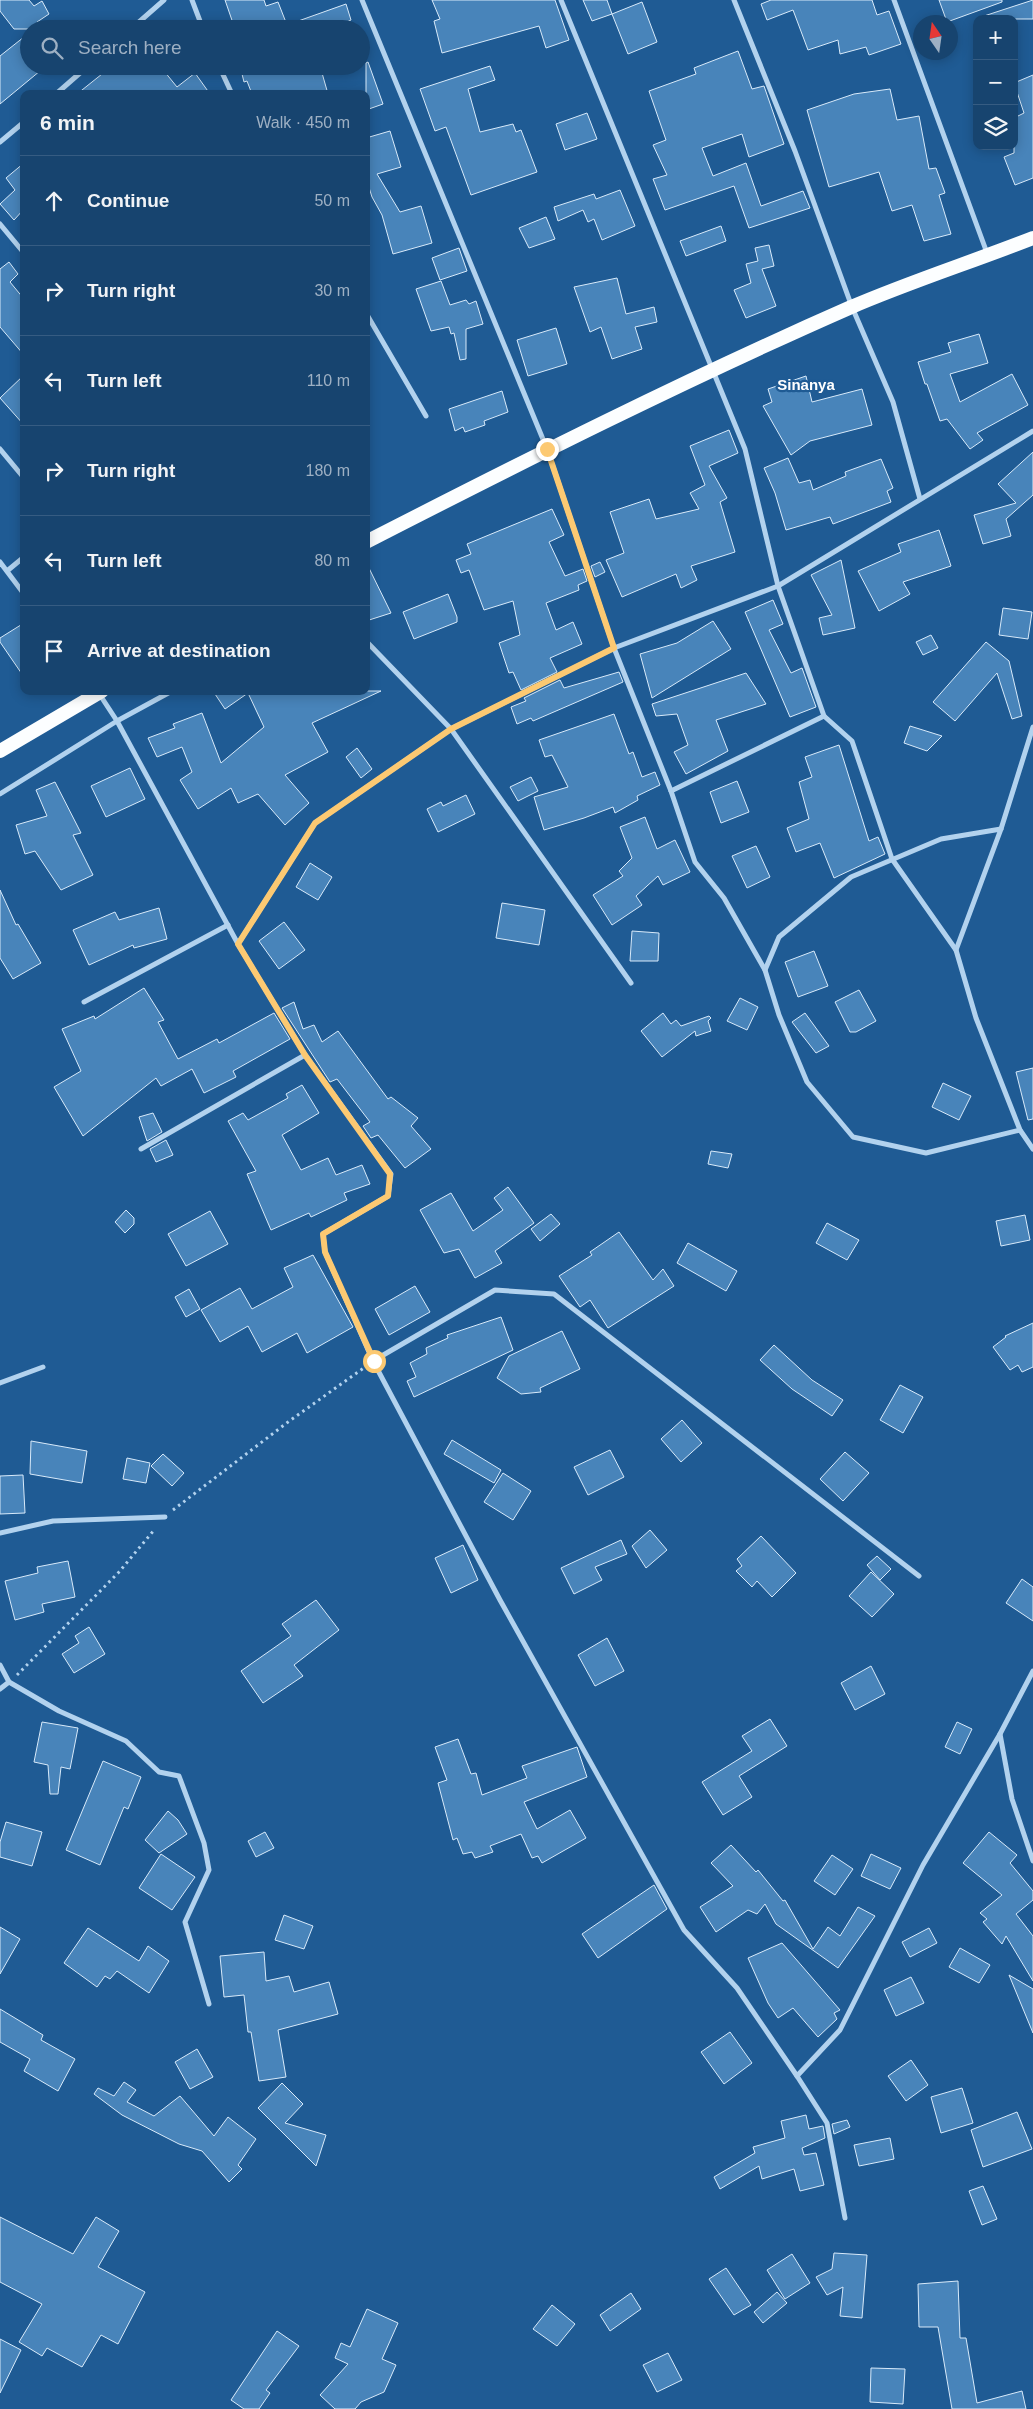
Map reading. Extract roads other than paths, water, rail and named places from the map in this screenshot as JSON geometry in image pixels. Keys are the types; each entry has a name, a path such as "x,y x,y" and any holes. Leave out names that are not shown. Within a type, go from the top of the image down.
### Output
{"highway":[{"path":"370,540 547,449 712,370 852,307 1033,238"},
{"path":"0,751 94,695"}],"street":[{"path":"141,20 164,0"},
{"path":"192,0 200,20"},
{"path":"362,0 547,449 614,648 671,791 695,862 724,898 765,970 779,1015 807,1082 853,1137 926,1154 1020,1130"},
{"path":"561,0 744,449 778,586 824,716 852,741 892,859 956,950 976,1018 1020,1130 1033,1149"},
{"path":"734,0 795,151 852,307 893,402 920,499"},
{"path":"894,0 988,256"},
{"path":"61,90 78,75"},
{"path":"223,75 230,90"},
{"path":"0,142 20,125"},
{"path":"0,224 20,248"},
{"path":"370,320 426,416"},
{"path":"238,944 315,823 451,729 614,648 778,586 1033,431"},
{"path":"0,449 20,473"},
{"path":"7,572 20,560"},
{"path":"0,562 20,589"},
{"path":"370,645 451,729 631,983"},
{"path":"101,695 117,721 238,944 305,1055 390,1174 388,1196 323,1234 325,1252 374,1361 500,1600 684,1930 737,1988 827,2123 845,2218"},
{"path":"0,794 117,721 165,695"},
{"path":"671,791 824,716"},
{"path":"956,950 1001,829 1033,726"},
{"path":"765,970 779,937 797,920 851,877 941,838 1001,829"},
{"path":"84,1002 228,925"},
{"path":"141,1149 305,1055"},
{"path":"374,1361 495,1290 554,1294 919,1576"},
{"path":"0,1383 42,1367"},
{"path":"0,1533 53,1521 165,1517"},
{"path":"0,1665 9,1682 59,1711 126,1740 160,1772 179,1776 204,1843 209,1870 185,1922 209,2004"},
{"path":"797,2076 840,2030 922,1865 1000,1734 1033,1670"},
{"path":"0,1689 9,1682"},
{"path":"1000,1734 1012,1799 1033,1861"}],"district":[{"name":"Sinanya","path":"806,384"}]}
